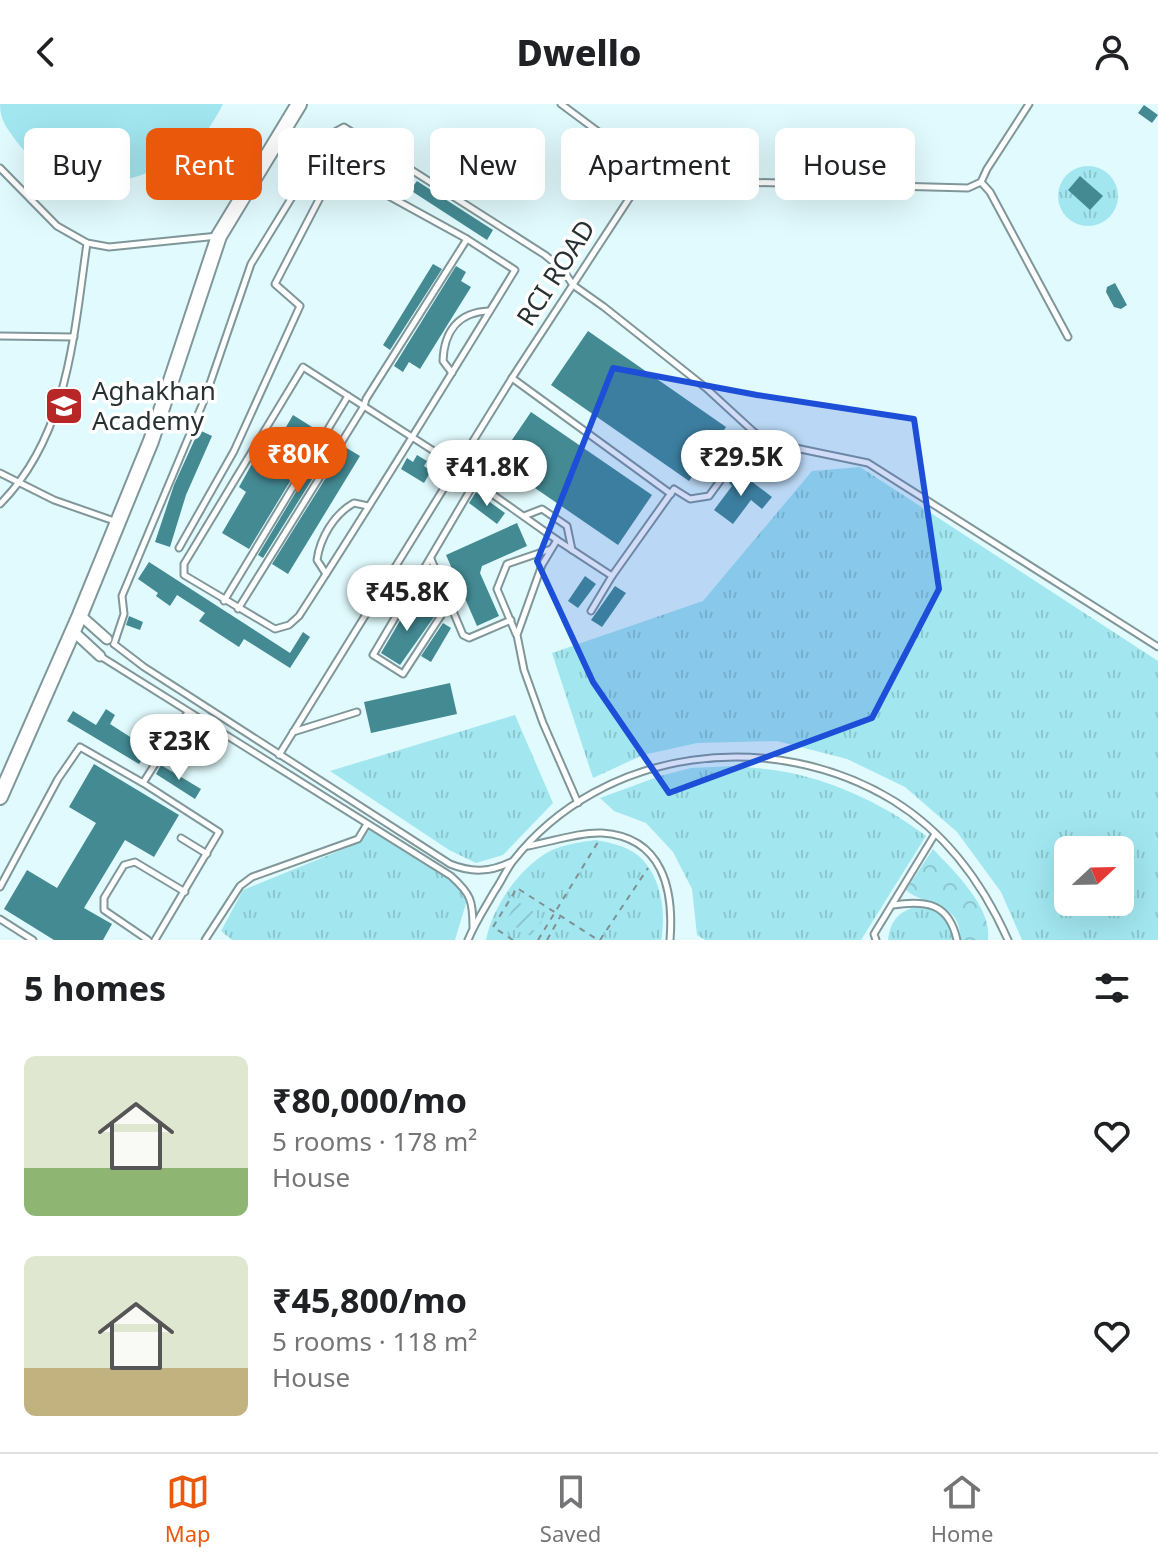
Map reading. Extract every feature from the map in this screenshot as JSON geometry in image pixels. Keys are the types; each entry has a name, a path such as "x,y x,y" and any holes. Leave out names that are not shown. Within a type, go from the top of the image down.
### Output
{"street":[{"path":"0,797 80,615 151,441 219,236 299,104"},
{"path":"80,615 110,641"},
{"path":"73,631 100,656"}],"lane":[{"path":"561,104 593,128"},
{"path":"1029,104 981,182 990,192 1068,337"},
{"path":"513,861 481,871 468,871 450,864 144,667 110,641 124,614 122,596 205,398 251,264 286,203 333,133 344,127 545,255 563,270 573,285 694,379 755,433 781,445 868,463 1158,647"},
{"path":"0,168 57,226 87,243 109,247 219,236"},
{"path":"179,548 234,451 300,306 275,284 325,188 356,178 467,239 515,270 452,373 411,437 299,616 289,625 275,629 184,575 184,564 303,367 364,406 411,437 456,467 612,576"},
{"name":"RCI ROAD","path":"759,183 968,188 981,182"},
{"name":"RCI ROAD","path":"279,755 456,467 628,200"},
{"path":"238,609 467,239"},
{"path":"0,504 20,484 59,407 74,337 87,243"},
{"path":"452,373 443,361 446,339 453,327 468,314 490,311"},
{"path":"0,336 74,337"},
{"path":"512,378 671,494"},
{"path":"224,601 348,396"},
{"path":"591,611 674,489 690,499 709,496 755,433"},
{"path":"0,473 54,500 118,523"},
{"path":"452,609 444,611 403,674 373,655 475,482"},
{"path":"326,574 317,560 321,542 340,512 354,503 368,506"},
{"path":"523,516 542,509 567,526 572,550"},
{"path":"517,635 542,565 557,540"},
{"path":"553,548 507,564 497,589 517,635 524,670 543,723 578,803"},
{"path":"430,558 463,635 469,638 511,620"},
{"path":"100,656 451,876 465,889 473,904 473,928"},
{"path":"143,783 188,712"},
{"path":"292,732 357,712"},
{"path":"0,887 58,779 80,747 219,832 155,940"},
{"path":"468,940 513,861 578,803 614,783 648,770 720,756 757,756 817,767 863,784 895,802 935,834 975,878 1008,940"},
{"path":"205,940 240,886 252,877 358,839 367,824"},
{"path":"527,846 603,834 629,839 654,858 662,869 672,904 670,940"},
{"path":"876,940 874,934 935,834"},
{"path":"181,838 207,854"},
{"path":"148,940 104,910 104,898 124,865 135,862 185,892"},
{"path":"892,905 911,902 940,909 951,919 957,940"},
{"path":"0,919 33,940"},
{"path":"1001,940 1004,931"}],"path":[{"path":"538,940 603,834"},
{"path":"513,940 493,927 517,888 599,940 654,858"},
{"path":"547,940 561,916"}],"highlighted area":[{"path":"613,368 757,395 914,419 939,589 872,718 669,793 593,682 537,561"}],"green space":[{"path":"0,104 223,104 208,128 146,128 146,173 130,178 130,128 24,128 24,150 1,115"},
{"path":"1088,166 1100,168 1109,175 1116,184 1116,208 1109,217 1100,224 1088,226 1076,224 1067,217 1060,208 1058,196 1060,184 1067,175 1076,168"},
{"path":"860,467 1158,661 1158,940 1022,940 1001,892 957,832 905,787 847,759 777,741 697,743 643,755 593,778 552,653 703,601 812,471"},
{"path":"515,715 553,803 503,855 476,863 449,850 330,771"},
{"path":"735,766 784,772 827,783 896,815 926,836 861,940 705,940 697,935 692,889 673,852 646,823 614,811 600,798 691,768"},
{"path":"368,829 455,883 467,900 455,940 232,940 221,931 243,890 361,842"},
{"path":"596,840 633,852 649,868 661,898 661,940 486,940 501,901 529,866 557,848"},
{"path":"933,849 978,903 988,928 988,940 960,940 959,927 949,912 906,890"},
{"path":"517,901 537,914 535,918 543,919 540,924 530,923 528,927 535,931 532,937 506,921"},
{"path":"919,906 943,916 950,926 953,940 888,940 897,917"}],"building":[{"path":"1144,105 1158,115 1152,123 1138,113"},
{"path":"1080,176 1103,196 1090,210 1068,190"},
{"path":"417,181 430,189 430,200 446,200 493,230 487,240 414,193"},
{"path":"433,264 442,269 390,350 383,345"},
{"path":"456,266 466,272 461,281 471,287 420,369 409,362 403,372 394,366"},
{"path":"1115,283 1127,305 1121,309 1114,307 1106,292 1107,287"},
{"path":"588,331 726,427 689,481 551,385"},
{"path":"531,412 652,495 618,545 497,462"},
{"path":"293,415 320,432 249,549 222,533 246,492 239,487 253,462 262,468"},
{"path":"199,430 212,436 186,495 170,547 155,542 174,485"},
{"path":"329,437 336,441 263,558 258,555"},
{"path":"345,447 360,456 288,574 272,564"},
{"path":"417,455 427,461 424,466 431,471 424,483 401,469 407,458 413,462"},
{"path":"738,471 772,497 762,509 751,500 733,524 714,510 732,486 729,483"},
{"path":"476,492 505,513 497,524 469,503"},
{"path":"517,523 527,546 482,566 480,573 499,616 477,626 446,555"},
{"path":"149,562 290,653 303,632 310,637 290,668 244,639 239,647 199,621 205,613 177,595 170,606 138,579"},
{"path":"585,576 596,584 578,608 568,601"},
{"path":"430,579 437,596 428,600 421,584"},
{"path":"615,586 626,593 602,627 591,620"},
{"path":"411,602 434,617 400,665 381,653"},
{"path":"129,616 143,622 140,630 126,625"},
{"path":"443,623 451,628 431,662 421,656"},
{"path":"450,683 457,714 371,733 364,702"},
{"path":"106,709 115,715 110,724 149,749 139,764 67,721 73,711 96,725"},
{"path":"94,764 179,815 154,857 125,840 84,908 112,924 103,940 54,940 4,909 27,870 57,888 96,823 69,807"},
{"path":"161,765 201,789 195,799 156,774"}],"place":[{"name":"Aghakhan Academy","path":"64,406"}]}
